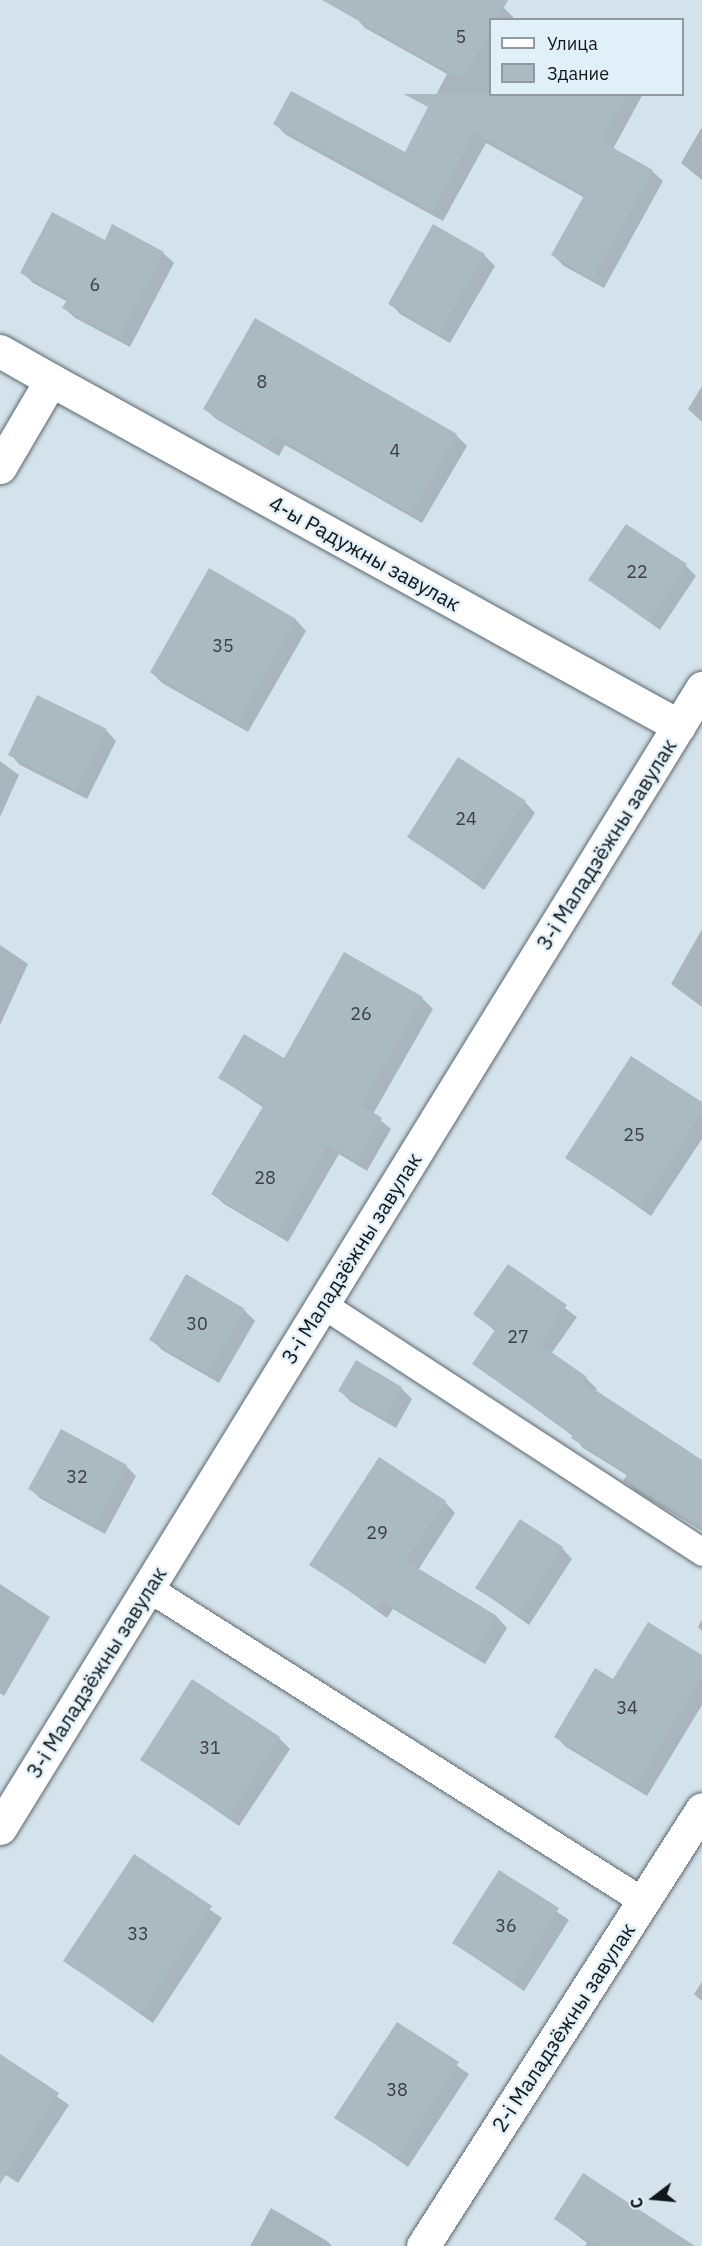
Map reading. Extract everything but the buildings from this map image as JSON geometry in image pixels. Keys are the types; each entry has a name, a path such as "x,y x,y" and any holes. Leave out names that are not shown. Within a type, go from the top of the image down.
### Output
{"street":[{"name":"4-ы Радужны завулак","path":"0,351 679,726"},
{"path":"0,467 51,380"},
{"name":"3-і Маладзёжны завулак","path":"0,1828 702,688"},
{"name":"2-і Маладзёжны завулак","path":"423,2246 702,1809"}],"lane":[{"path":"322,1304 702,1552"},
{"path":"148,1588 643,1901"}]}
